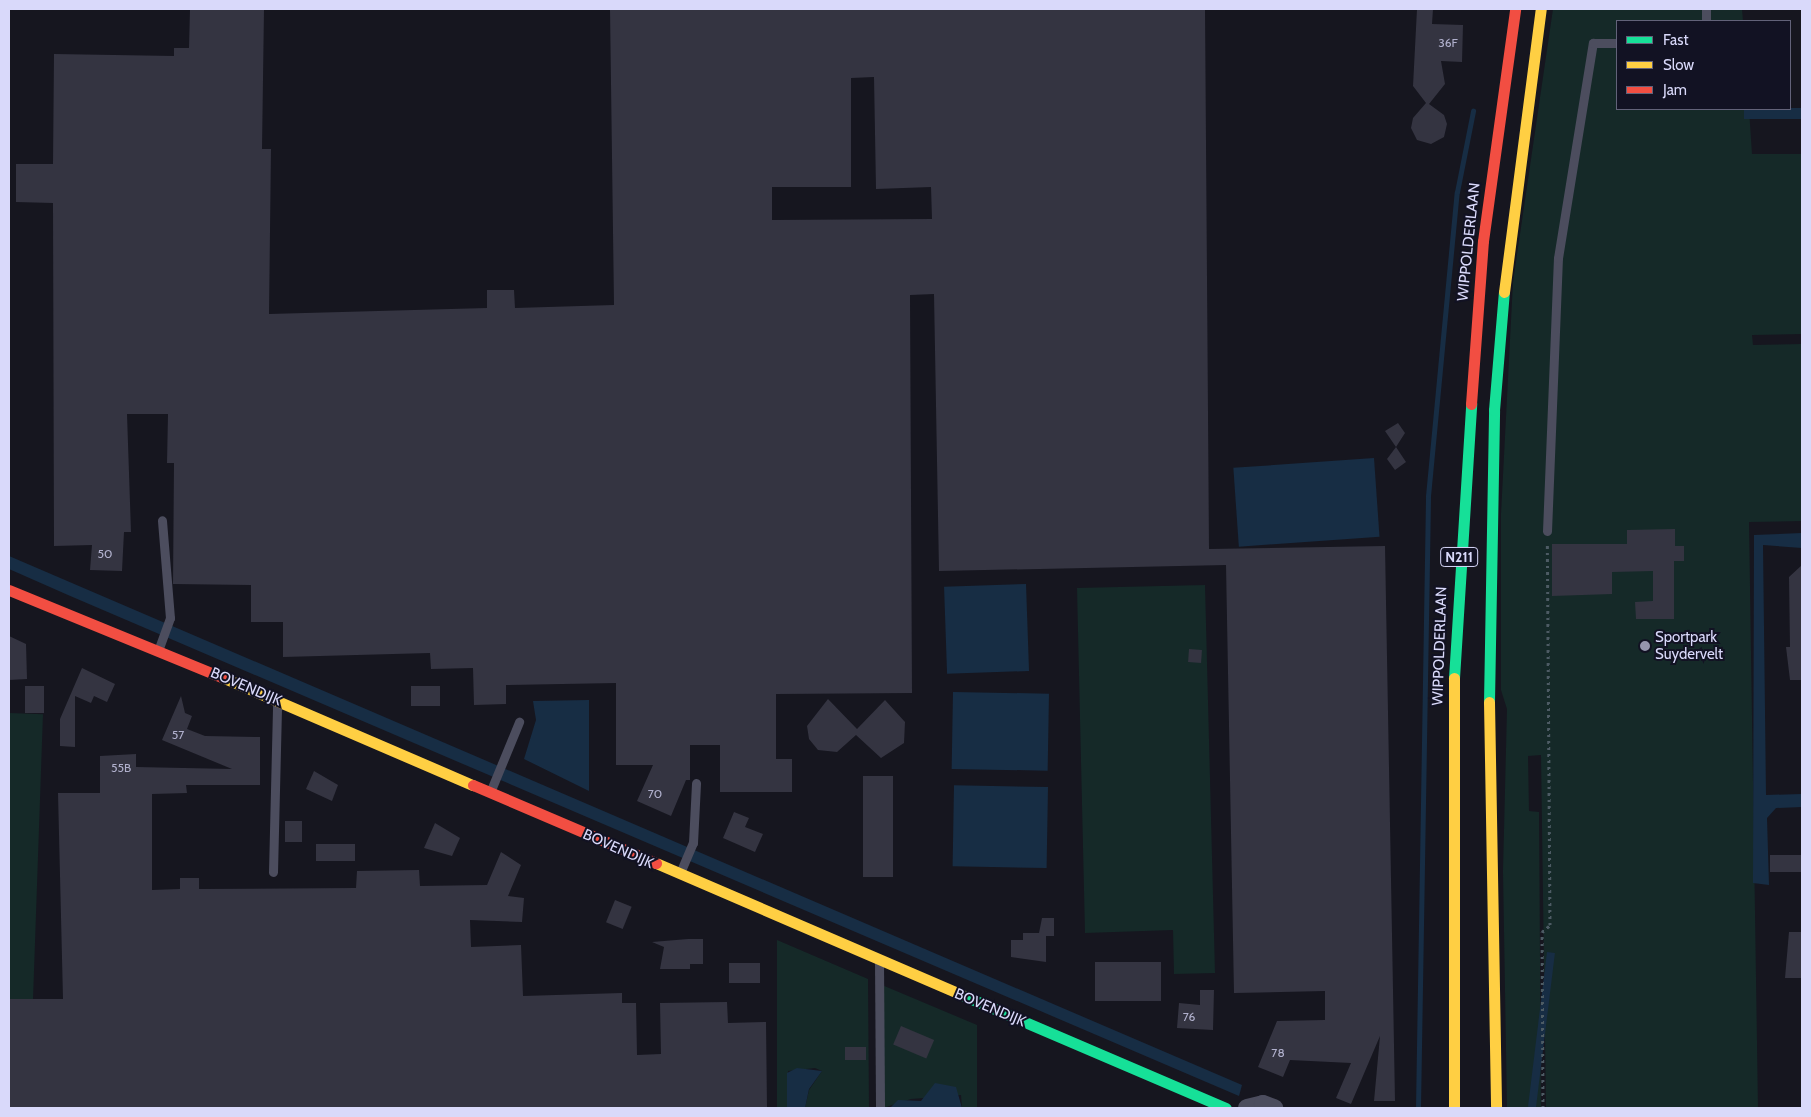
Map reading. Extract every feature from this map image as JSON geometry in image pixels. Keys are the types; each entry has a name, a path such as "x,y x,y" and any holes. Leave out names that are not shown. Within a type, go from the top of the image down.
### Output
{"main road":[{"name":"WIPPOLDERLAAN","path":"1454,1108 1454,636 1484,241 1515,9"},
{"name":"N211","path":"1496,1108 1488,633 1494,410 1509,239 1541,9"},
{"name":"BOVENDIJK","path":"9,590 160,646 277,701 492,789 682,870 879,960 1226,1108"}],"street":[{"path":"1247,1108 1263,1104 1274,1108"}],"lane":[{"path":"1546,531 1558,258 1593,43 1616,43"},
{"path":"160,646 170,618 162,520"},
{"path":"274,872 277,701"},
{"path":"492,789 519,722"},
{"path":"682,870 693,843 696,783"},
{"path":"879,960 880,1108"}],"path":[{"path":"1543,1108 1542,932 1550,925 1546,531"}],"green space":[{"name":"Sportpark Suydervelt","path":"1553,9 1742,9 1743,20 1616,20 1616,110 1749,110 1752,154 1802,154 1802,334 1752,335 1753,345 1802,344 1802,521 1749,522 1758,1108 1546,1108 1541,755 1528,756 1529,811 1539,812 1541,1108 1507,1108 1503,871 1507,709 1501,690 1501,514 1513,282"},
{"path":"1205,585 1215,973 1174,974 1173,930 1085,933 1077,588"},
{"path":"9,713 43,714 29,1108 9,1108"},
{"path":"777,940 868,979 869,1108 805,1108 809,1090 822,1071 815,1068 788,1071 787,1108 777,1108"},
{"path":"882,985 977,1025 977,1108 962,1108 961,1095 911,1099 883,1108"}],"water":[{"path":"1791,108 1802,108 1802,119 1744,119 1744,110 1791,110"},
{"path":"1374,458 1380,537 1239,547 1233,468"},
{"path":"1802,533 1802,548 1763,545 1766,795 1802,794 1802,807 1776,808 1767,818 1769,885 1753,883 1754,535"},
{"path":"9,556 1242,1085 1239,1096 68,595 9,569"},
{"path":"1026,584 1029,671 947,674 944,587"},
{"path":"953,692 1049,694 1048,771 952,769"},
{"path":"589,700 589,791 524,759 536,720 533,701"},
{"path":"954,785 1048,787 1047,868 953,866"},
{"path":"1547,952 1555,953 1536,1108 1528,1107"},
{"path":"797,1068 822,1071 809,1089 805,1108 787,1108 787,1073"},
{"path":"935,1083 956,1087 962,1108 890,1108 898,1100 921,1101"}],"building":[{"path":"190,9 264,9 262,149 271,149 269,314 487,308 487,290 514,290 515,308 614,305 610,9 1205,9 1209,549 1385,546 1395,1101 1374,1101 1380,1036 1351,1104 1336,1098 1351,1063 1290,1060 1283,1077 1258,1067 1277,1021 1325,1020 1325,991 1234,993 1226,565 939,571 934,294 910,295 912,693 776,694 776,759 792,759 792,792 720,792 720,745 690,745 690,780 686,780 671,816 637,801 653,765 616,765 616,683 506,685 506,704 474,705 473,668 431,669 430,653 283,657 283,622 251,622 251,585 173,584 174,463 167,463 168,414 127,414 131,532 124,532 122,571 90,570 92,545 54,546 53,203 16,202 16,164 53,164 54,54 174,56 174,48 189,48","holes":["874,77 876,189 931,187 932,219 772,220 772,187 851,187 851,78"]},
{"path":"1417,9 1433,9 1432,24 1463,25 1462,62 1441,61 1445,84 1429,104 1444,115 1447,124 1444,137 1431,144 1417,140 1411,128 1413,118 1426,103 1413,86"},
{"path":"1398,423 1405,433 1396,447 1385,431"},
{"path":"1396,447 1406,462 1395,470 1387,459"},
{"path":"1675,529 1675,546 1684,546 1684,561 1674,561 1674,619 1636,619 1635,602 1653,601 1653,571 1612,572 1612,594 1552,596 1552,544 1627,544 1627,530"},
{"path":"1802,565 1802,680 1790,680 1786,647 1790,647 1789,577"},
{"path":"9,636 26,644 27,679 9,680"},
{"path":"1189,649 1202,650 1201,663 1188,662"},
{"path":"82,668 115,684 107,702 94,696 91,703 75,696 75,747 60,746 60,719"},
{"path":"25,686 44,686 44,713 25,713"},
{"path":"411,686 440,686 440,706 411,706"},
{"path":"181,696 185,713 192,716 187,729 205,736 260,737 260,785 186,785 187,793 152,794 152,890 180,889 180,878 199,878 199,889 356,888 357,871 419,870 420,886 487,885 501,852 521,865 508,896 524,898 522,922 470,920 471,947 521,945 523,996 622,993 622,1003 636,1003 637,1055 661,1054 660,1003 727,1002 728,1023 766,1022 767,1108 9,1108 9,999 63,999 58,793 100,793 100,756 136,754 136,767 232,769 162,740"},
{"path":"828,699 857,729 885,700 905,722 904,743 881,758 856,735 837,752 818,750 809,739 807,726"},
{"path":"314,771 338,785 332,801 306,789"},
{"path":"863,776 893,776 893,877 863,877"},
{"path":"734,812 749,818 745,827 763,834 755,852 723,838"},
{"path":"285,821 302,821 302,842 285,842"},
{"path":"435,823 460,838 452,856 424,848"},
{"path":"316,844 355,844 355,861 316,861"},
{"path":"1770,855 1802,855 1802,872 1770,872"},
{"path":"615,900 632,907 623,929 606,922"},
{"path":"1042,918 1054,918 1054,936 1046,936 1046,962 1011,957 1011,940 1023,940 1023,933 1039,933"},
{"path":"1789,932 1802,932 1802,978 1785,978"},
{"path":"703,939 703,964 690,964 690,969 660,969 664,947 652,942"},
{"path":"1095,962 1161,962 1161,1001 1095,1001"},
{"path":"729,963 760,963 760,983 729,983"},
{"path":"1200,990 1214,990 1213,1030 1177,1028 1179,1003 1200,1005"},
{"path":"901,1026 934,1040 926,1058 893,1044"},
{"path":"845,1047 866,1047 866,1060 845,1060"}],"waterway":[{"path":"1418,1108 1428,496 1457,192 1473,111"}],"traffic: fast":[{"path":"1489,702 1494,410 1504,292"},
{"path":"1454,678 1471,404"},
{"path":"962,995 1226,1108"}],"traffic: slow":[{"path":"1504,292 1541,9"},
{"path":"224,678 473,785"},
{"path":"1454,678 1454,1108"},
{"path":"1489,702 1496,1108"},
{"path":"656,863 962,995"}],"traffic: jam":[{"path":"1471,404 1483,241 1515,9"},
{"path":"9,590 224,678"},
{"path":"473,785 656,863"}],"place":[{"name":"Sportpark Suydervelt","path":"1645,646"}]}
